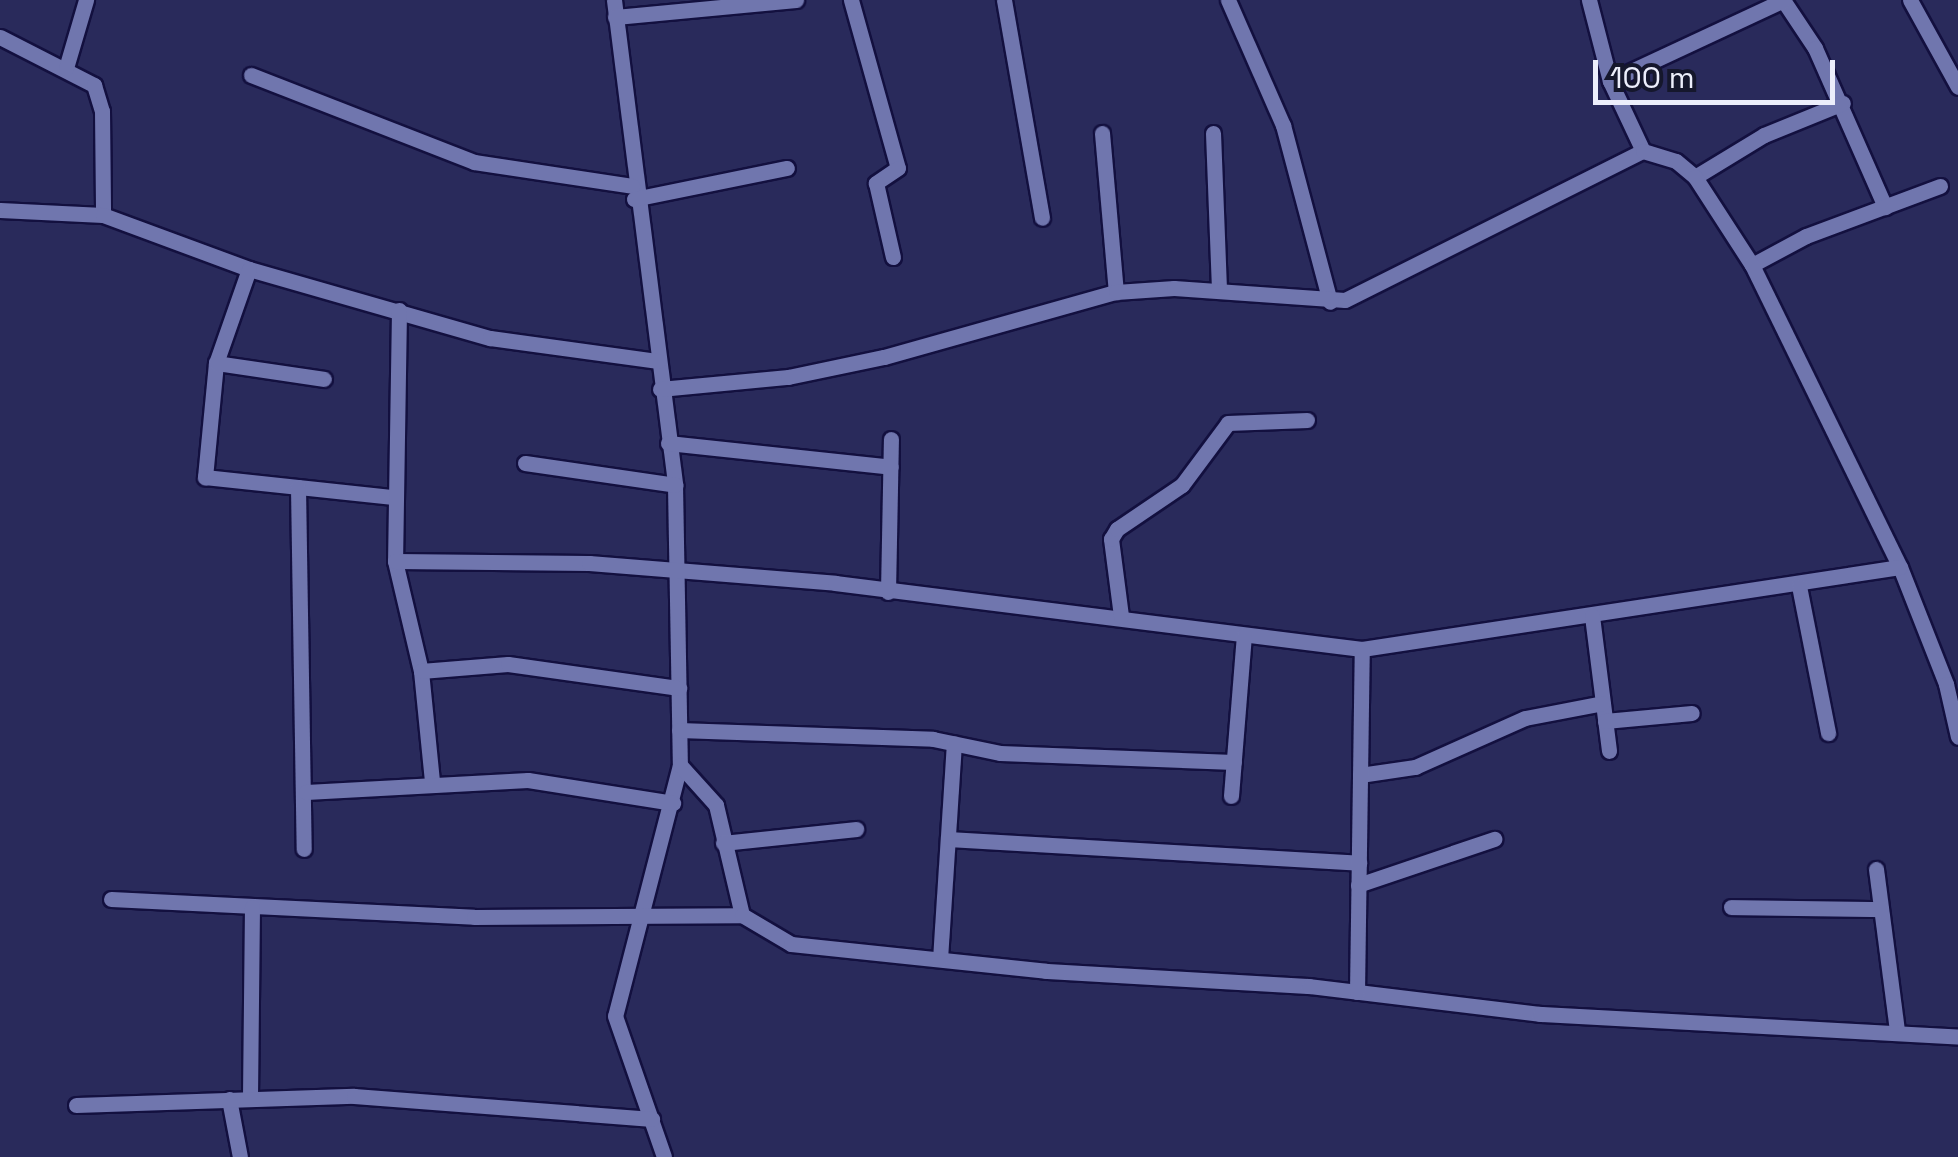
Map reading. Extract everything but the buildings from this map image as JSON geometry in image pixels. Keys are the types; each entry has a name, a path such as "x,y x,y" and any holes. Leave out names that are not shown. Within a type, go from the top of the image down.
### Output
{"street":[{"path":"66,68 86,0"},
{"path":"664,1157 615,1016 616,995 642,917 680,765 674,485 633,192 615,8 796,0"},
{"path":"850,0 898,168 876,183 893,257"},
{"path":"1004,0 1042,218"},
{"path":"1228,0 1283,126 1330,302"},
{"path":"1589,0 1610,81 1643,150"},
{"path":"1610,81 1784,0 1842,103 1885,207"},
{"path":"1910,0 1958,87"},
{"path":"1,44 66,68 94,85 102,110 103,215"},
{"path":"251,76 456,156 633,192 788,168"},
{"path":"1695,177 1764,135 1842,103"},
{"path":"1102,133 1116,292"},
{"path":"1213,133 1219,291"},
{"path":"660,389 826,369 1116,292 1219,291 1330,302 1643,150 1676,161 1695,177 1752,265 1900,567 1946,684 1958,738"},
{"path":"1752,265 1940,186"},
{"path":"0,210 103,215 249,269 490,338 658,362"},
{"path":"249,269 216,363 205,477 393,497"},
{"path":"399,310 394,561 421,672 432,782"},
{"path":"216,363 324,379"},
{"path":"1120,616 1111,539 1117,528 1182,485 1228,423 1307,420"},
{"path":"888,592 891,439"},
{"path":"668,443 891,467"},
{"path":"525,463 674,485"},
{"path":"298,487 304,849"},
{"path":"394,561 677,570 888,592 1019,611 1120,616 1244,636 1362,649 1799,586 1900,567"},
{"path":"1799,586 1828,732"},
{"path":"1592,616 1609,751"},
{"path":"1232,796 1244,636"},
{"path":"1357,992 1362,649"},
{"path":"421,672 508,664 679,688"},
{"path":"1360,776 1415,766 1525,718 1602,704"},
{"path":"1605,721 1692,713"},
{"path":"679,730 954,743 1000,752 1234,762"},
{"path":"940,959 954,743"},
{"path":"680,765 714,800 742,915"},
{"path":"306,792 432,782 528,780 673,803"},
{"path":"723,843 856,829"},
{"path":"948,839 1359,863"},
{"path":"1358,886 1494,839"},
{"path":"1876,869 1897,1031"},
{"path":"111,899 252,907 642,917 742,915 791,944 940,959 1357,992 1540,1014 1958,1037"},
{"path":"250,1097 252,907"},
{"path":"1731,907 1881,909"},
{"path":"76,1105 250,1097 470,1100 652,1119"},
{"path":"229,1100 240,1157"}]}
